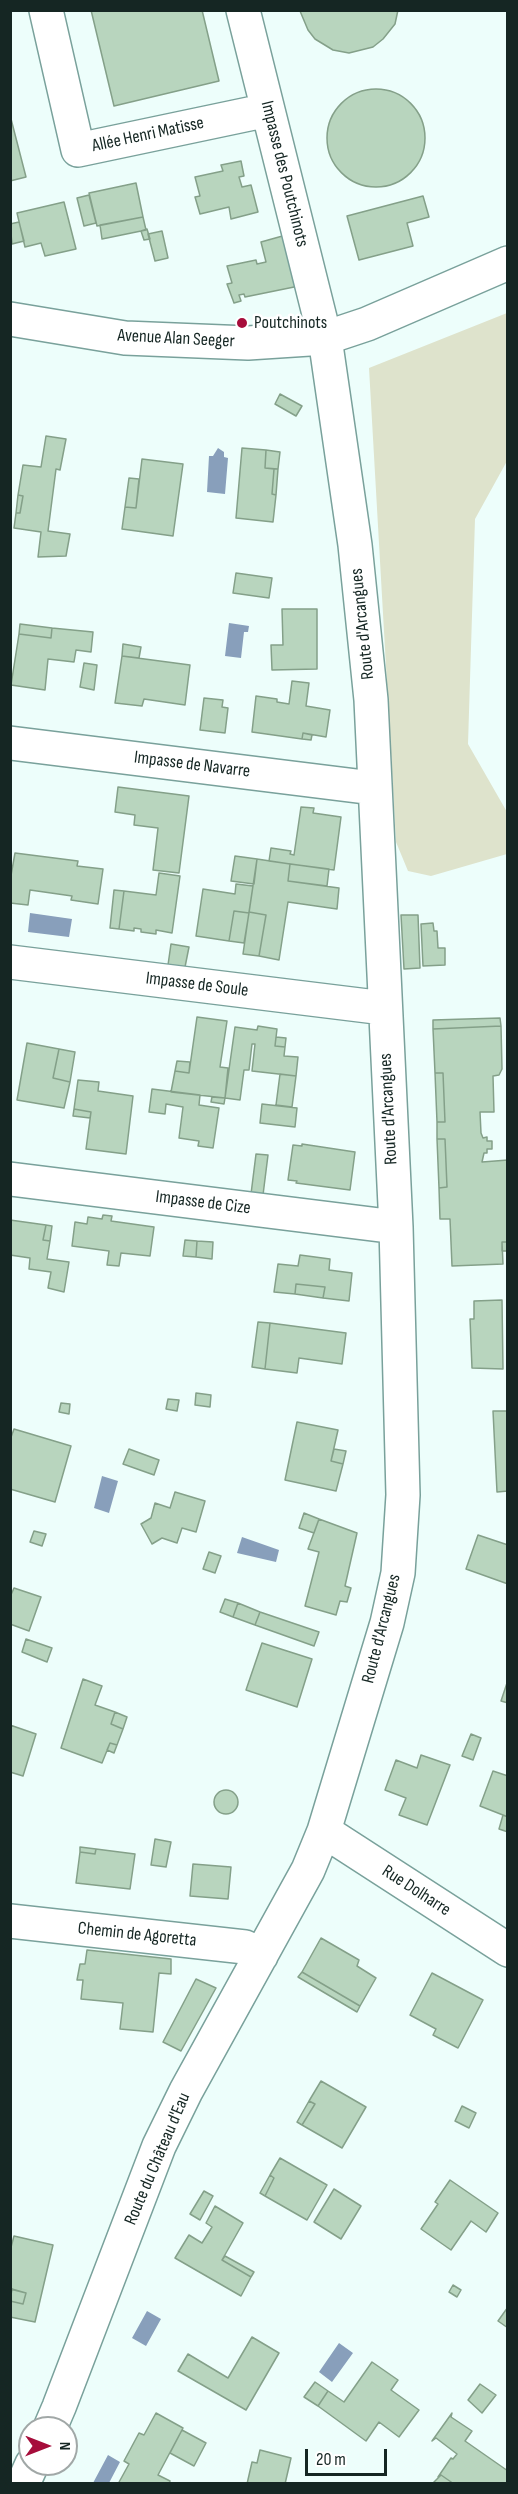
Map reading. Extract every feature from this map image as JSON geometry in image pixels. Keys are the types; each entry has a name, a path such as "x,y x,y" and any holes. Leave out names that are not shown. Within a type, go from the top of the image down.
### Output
{"street":[{"name":"Impasse des Poutchinots","path":"243,10 325,338"},
{"name":"Allée Henri Matisse","path":"48,20 78,150 268,110"},
{"name":"Avenue Alan Seeger","path":"10,319 125,338 249,343 325,338 368,324 507,263"},
{"name":"Route d'Arcangues","path":"308,1870 324,1831 387,1623 398,1573 403,1495 396,1227 371,700 356,545 325,338"},
{"name":"Impasse de Navarre","path":"10,742 374,788"},
{"name":"Impasse de Soule","path":"10,962 384,1008"},
{"name":"Impasse de Cize","path":"10,1179 396,1227"},
{"name":"Rue Dolharre","path":"324,1831 507,1950"},
{"name":"Route du Château d'Eau","path":"55,2416 159,2146 186,2091 308,1870"},
{"name":"Chemin de Agoretta","path":"10,1921 245,1947 261,1956"}],"green space":[{"path":"507,313 507,461 475,519 468,744 507,812 507,854 431,876 408,871 396,842 369,368"}],"water":[{"path":"218,448 224,452 224,457 228,458 225,494 207,492 209,456 213,456"},
{"path":"229,623 249,626 248,632 244,632 241,658 225,656"},
{"path":"30,913 72,919 69,937 28,932"},
{"path":"102,1476 118,1481 109,1513 94,1508"},
{"path":"242,1537 279,1550 276,1562 237,1553"},
{"path":"147,2311 161,2319 146,2346 132,2338"},
{"path":"339,2343 353,2353 332,2382 319,2372"},
{"path":"108,2455 120,2462 109,2483 93,2483"}],"building":[{"path":"91,10 202,10 219,81 114,106"},
{"path":"398,10 395,24 383,39 373,47 349,53 333,50 315,39 308,30 300,11"},
{"path":"366,89 386,89 411,103 422,119 425,138 422,157 411,173 386,187 366,187 349,179 335,165 327,148 327,128 335,111 349,97"},
{"path":"10,115 26,177 10,181"},
{"path":"241,161 244,176 239,177 242,187 251,185 258,212 231,219 229,207 200,214 195,197 200,196 195,177 223,171 221,165"},
{"path":"136,183 143,217 97,226 89,193"},
{"path":"89,195 96,223 84,226 77,198"},
{"path":"423,196 429,217 407,223 413,246 359,260 347,216"},
{"path":"64,202 76,249 45,256 41,243 25,247 17,213"},
{"path":"143,217 146,230 102,239 100,225"},
{"path":"19,222 24,241 12,244 10,224"},
{"path":"147,229 150,239 144,240 141,231"},
{"path":"162,231 168,258 155,261 148,234"},
{"path":"286,235 299,286 245,297 244,294 239,295 241,301 234,303 227,284 232,283 227,266 256,260 257,264 266,262 261,242"},
{"path":"280,394 302,406 296,416 275,404"},
{"path":"46,436 66,439 60,470 56,469 48,531 70,534 66,556 38,557 41,532 14,528 16,513 20,513 23,496 18,495 23,465 41,467"},
{"path":"242,448 266,450 265,468 274,469 272,494 276,495 273,522 236,518"},
{"path":"266,450 280,452 278,469 265,468"},
{"path":"142,459 183,464 173,536 122,529 125,507 136,508"},
{"path":"274,469 278,469 276,495 272,494"},
{"path":"129,478 139,479 136,508 125,507"},
{"path":"18,495 23,496 20,513 16,513"},
{"path":"236,573 272,578 269,598 233,593"},
{"path":"282,609 317,609 317,669 272,670 271,645 283,645"},
{"path":"20,624 52,628 51,638 19,634"},
{"path":"52,628 93,632 91,652 76,650 74,662 48,659 45,690 11,685 19,634 51,638"},
{"path":"123,644 141,647 139,658 122,656"},
{"path":"122,656 190,665 185,705 144,699 142,706 115,703"},
{"path":"84,663 97,665 94,690 80,687"},
{"path":"292,681 309,683 306,706 330,710 326,737 303,733 302,739 252,732 256,696 277,699 277,702 289,704"},
{"path":"204,698 223,700 222,707 228,708 225,733 200,730"},
{"path":"303,733 312,735 311,740 302,739"},
{"path":"118,787 189,796 179,873 153,870 158,828 134,825 135,815 115,812"},
{"path":"301,807 314,808 313,813 341,817 334,870 269,861 271,848 291,851 290,854 294,855"},
{"path":"15,853 78,861 77,866 103,869 98,904 71,900 72,896 30,890 28,905 10,903 10,881"},
{"path":"235,856 257,859 254,884 231,881"},
{"path":"257,859 290,864 288,881 339,888 337,909 288,902 279,960 259,956 266,915 249,912"},
{"path":"290,864 329,869 327,886 288,881"},
{"path":"159,873 180,876 172,933 156,930 156,934 141,932 141,929 134,928 134,931 119,929 124,891 156,895"},
{"path":"236,884 253,886 249,913 234,911 229,941 196,936 203,889 235,894"},
{"path":"114,890 124,891 119,929 110,928"},
{"path":"234,911 249,913 244,943 229,941"},
{"path":"249,912 266,915 259,956 243,954"},
{"path":"401,915 418,915 420,968 404,969"},
{"path":"433,923 434,931 437,931 438,948 445,948 445,965 423,966 421,924"},
{"path":"171,944 189,947 185,967 168,965"},
{"path":"197,1017 227,1021 220,1067 228,1068 225,1098 171,1092 175,1071 189,1073"},
{"path":"500,1018 501,1026 433,1029 433,1020"},
{"path":"258,1026 277,1029 275,1046 285,1047 284,1056 298,1057 296,1076 252,1071 255,1044 252,1044 249,1070 244,1070 240,1100 225,1098 235,1027 257,1030"},
{"path":"501,1026 502,1069 499,1075 493,1076 494,1112 480,1112 483,1138 487,1137 487,1141 492,1141 492,1149 487,1149 482,1162 508,1160 508,1242 502,1242 503,1264 452,1266 450,1219 440,1219 439,1188 447,1187 445,1139 437,1139 437,1122 445,1122 443,1073 435,1073 433,1029"},
{"path":"276,1037 286,1038 285,1047 275,1046"},
{"path":"27,1043 59,1049 53,1078 70,1082 64,1108 17,1100"},
{"path":"59,1049 75,1052 70,1082 53,1078"},
{"path":"177,1061 190,1062 189,1073 175,1071"},
{"path":"435,1073 443,1073 445,1122 437,1122"},
{"path":"280,1074 296,1076 292,1107 276,1105"},
{"path":"78,1080 99,1082 98,1091 133,1096 126,1154 86,1149 91,1112 74,1109"},
{"path":"152,1089 200,1095 199,1105 219,1108 213,1148 198,1146 199,1141 179,1138 183,1107 166,1104 165,1114 149,1112"},
{"path":"212,1097 225,1098 224,1104 211,1102"},
{"path":"262,1104 297,1108 295,1127 260,1123"},
{"path":"74,1109 91,1112 90,1118 73,1116"},
{"path":"437,1139 445,1139 447,1187 439,1188"},
{"path":"302,1144 355,1152 350,1190 288,1180 293,1145 302,1146"},
{"path":"256,1154 268,1155 263,1195 251,1194"},
{"path":"103,1215 112,1216 111,1221 154,1227 150,1256 121,1253 119,1266 107,1265 109,1251 72,1246 75,1222 87,1224 88,1217 102,1219"},
{"path":"10,1220 46,1225 43,1240 50,1241 47,1259 69,1262 64,1292 48,1288 51,1272 29,1269 30,1258 10,1255"},
{"path":"46,1225 52,1226 50,1241 43,1240"},
{"path":"185,1240 197,1241 196,1257 183,1256"},
{"path":"197,1241 213,1242 212,1259 196,1257"},
{"path":"502,1242 508,1242 508,1251 502,1251"},
{"path":"300,1255 330,1259 329,1270 352,1273 349,1301 323,1298 325,1287 296,1284 295,1294 274,1292 278,1264 298,1266"},
{"path":"296,1284 325,1287 323,1298 295,1294"},
{"path":"502,1300 503,1369 472,1368 470,1319 474,1319 474,1301"},
{"path":"258,1322 270,1323 265,1369 252,1367"},
{"path":"270,1323 346,1333 342,1364 299,1358 297,1373 265,1369"},
{"path":"196,1393 211,1395 210,1407 195,1405"},
{"path":"168,1399 179,1400 177,1411 166,1409"},
{"path":"61,1403 70,1404 69,1414 59,1412"},
{"path":"493,1411 508,1411 508,1491 497,1492"},
{"path":"297,1422 338,1430 331,1461 343,1464 336,1491 285,1480"},
{"path":"14,1429 71,1446 55,1502 10,1489 10,1440"},
{"path":"129,1449 159,1460 154,1475 123,1464"},
{"path":"334,1449 346,1451 343,1464 331,1461"},
{"path":"175,1492 205,1501 196,1532 182,1528 177,1543 162,1538 152,1544 141,1524 151,1518 155,1503 170,1508"},
{"path":"304,1513 319,1519 314,1533 299,1528"},
{"path":"319,1519 357,1533 345,1586 351,1588 347,1602 340,1601 336,1615 305,1606 319,1552 308,1549"},
{"path":"34,1531 46,1534 42,1546 30,1542"},
{"path":"478,1535 508,1545 508,1584 466,1569"},
{"path":"209,1552 221,1556 215,1573 203,1569"},
{"path":"14,1588 41,1597 29,1631 10,1624 10,1597"},
{"path":"225,1599 238,1603 233,1617 220,1612"},
{"path":"238,1603 260,1612 255,1625 233,1617"},
{"path":"260,1612 319,1632 314,1646 255,1625"},
{"path":"26,1639 52,1648 47,1662 22,1652"},
{"path":"262,1643 312,1659 297,1707 246,1690"},
{"path":"83,1679 102,1686 95,1705 115,1712 111,1724 123,1729 117,1745 110,1743 102,1763 61,1748"},
{"path":"508,1683 508,1703 501,1701"},
{"path":"115,1712 127,1717 123,1729 111,1724"},
{"path":"10,1725 36,1734 23,1776 10,1772"},
{"path":"471,1734 481,1738 473,1760 462,1756"},
{"path":"110,1743 117,1745 114,1753 107,1750"},
{"path":"421,1755 450,1765 427,1825 399,1815 406,1798 385,1790 396,1760 417,1768"},
{"path":"493,1771 508,1776 508,1817 480,1806"},
{"path":"226,1790 235,1793 238,1802 235,1811 226,1814 217,1811 214,1802 217,1793"},
{"path":"503,1815 508,1817 508,1832 499,1829"},
{"path":"155,1839 171,1842 166,1867 151,1865"},
{"path":"80,1847 96,1849 95,1854 80,1852"},
{"path":"96,1849 135,1854 130,1889 76,1883 80,1852 95,1854"},
{"path":"193,1864 231,1867 228,1899 190,1896"},
{"path":"321,1938 359,1960 357,1966 376,1978 360,2006 302,1972"},
{"path":"87,1950 171,1959 171,1974 159,1973 153,2032 120,2029 123,2003 81,1999 83,1980 77,1980 80,1964 85,1964"},
{"path":"302,1972 360,2006 357,2012 298,1977"},
{"path":"432,1973 483,2000 458,2048 433,2035 436,2029 410,2015"},
{"path":"196,1979 216,1988 181,2051 163,2042"},
{"path":"321,2081 366,2107 342,2148 302,2125 315,2104 309,2101"},
{"path":"309,2101 315,2104 302,2125 297,2122"},
{"path":"462,2106 476,2113 469,2128 455,2121"},
{"path":"280,2158 327,2185 307,2220 265,2196 274,2178 270,2175"},
{"path":"270,2175 274,2178 265,2196 260,2193"},
{"path":"450,2180 498,2213 486,2232 471,2221 451,2250 421,2229 438,2204 435,2202"},
{"path":"334,2189 361,2206 341,2239 314,2222"},
{"path":"204,2191 213,2196 200,2220 190,2214"},
{"path":"215,2206 243,2223 222,2260 251,2277 241,2296 175,2258 189,2235 202,2243 212,2227 206,2223"},
{"path":"14,2236 53,2245 35,2322 10,2317 10,2301 23,2304 26,2293 10,2289 10,2251"},
{"path":"225,2256 254,2272 251,2277 222,2260"},
{"path":"453,2285 461,2290 457,2297 449,2292"},
{"path":"12,2289 26,2293 23,2304 10,2301"},
{"path":"508,2307 508,2328 498,2321"},
{"path":"252,2337 279,2353 246,2410 178,2371 188,2354 228,2378"},
{"path":"372,2362 398,2380 391,2390 419,2410 399,2437 379,2422 366,2441 318,2406 328,2391 344,2402"},
{"path":"315,2382 328,2391 318,2406 304,2397"},
{"path":"480,2384 496,2395 482,2413 468,2400"},
{"path":"156,2413 183,2428 158,2475 170,2481 169,2484 118,2484 129,2464 124,2461 139,2433 144,2435"},
{"path":"452,2413 451,2417 472,2431 465,2441 508,2471 508,2484 454,2484 441,2475 438,2477 451,2458 453,2459 457,2454 436,2438 432,2441"},
{"path":"182,2430 206,2443 194,2466 170,2453"},
{"path":"260,2450 291,2458 285,2484 247,2484 252,2462 257,2463"},
{"path":"441,2475 454,2484 433,2483"}],"place":[{"name":"Poutchinots","path":"242,323"}]}
